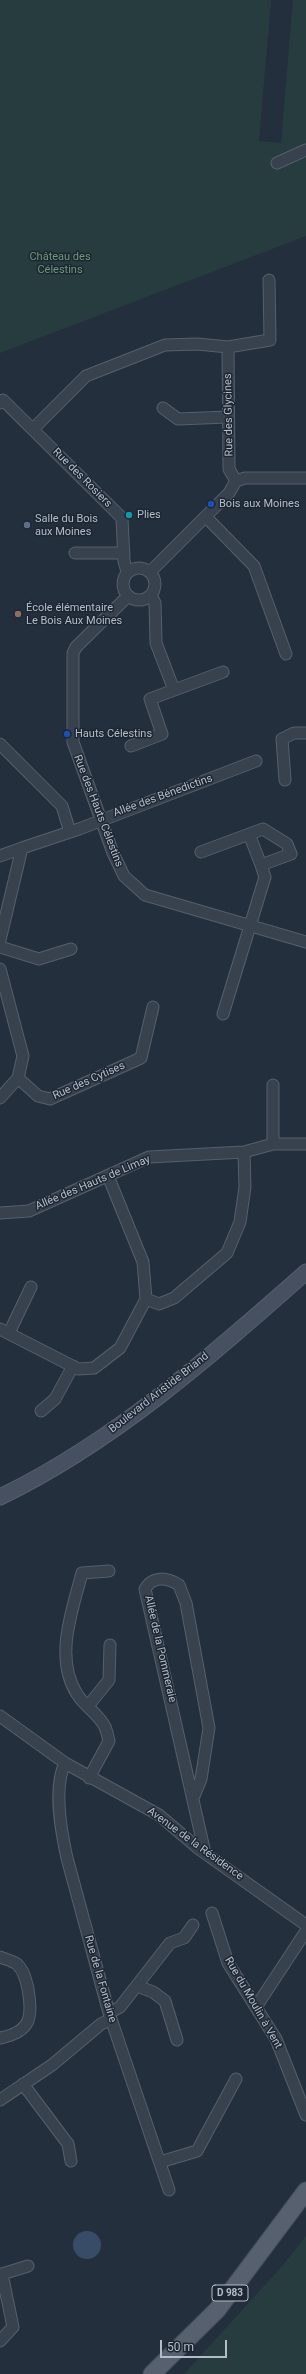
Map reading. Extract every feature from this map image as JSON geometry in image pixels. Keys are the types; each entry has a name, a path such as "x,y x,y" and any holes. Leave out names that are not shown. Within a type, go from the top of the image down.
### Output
{"main road":[{"name":"Boulevard Aristide Briand","path":"0,1497 70,1458 131,1416 203,1359 306,1272"},
{"name":"Boulevard Aristide Briand","path":"0,1503 61,1470 105,1442 150,1409 306,1283"},
{"name":"D 983","path":"152,2374 217,2310 306,2191"}],"street":[{"path":"277,163 306,150"},
{"path":"33,429 86,376 165,345 196,344 228,347 270,340 269,280"},
{"name":"Rue des Glycines","path":"228,347 229,469 236,481"},
{"name":"Rue des Rosiers","path":"1,400 33,429 122,518 127,572"},
{"path":"163,408 178,419 228,417"},
{"path":"150,572 229,493 236,481 245,478 306,478"},
{"path":"206,517 254,566 286,654"},
{"path":"75,553 124,552"},
{"path":"136,568 150,572 155,581 154,591 151,595 137,600 128,596 123,587 127,572 136,568"},
{"path":"151,595 155,604 156,643 174,690"},
{"name":"Rue des Hauts Célestins","path":"128,596 76,647 73,653 73,742 120,871 145,895 306,942"},
{"path":"131,746 162,734 150,699 223,672"},
{"path":"285,780 282,739 294,733 306,733"},
{"path":"0,744 62,806 70,832"},
{"name":"Allée des Bénedictins","path":"0,856 70,832 256,761"},
{"path":"202,852 263,829 287,844 291,854 261,865"},
{"path":"223,1014 266,877 249,834"},
{"path":"0,940 22,848"},
{"path":"0,947 39,959 71,949"},
{"path":"0,968 23,1056 18,1078 0,1098"},
{"name":"Rue des Cytises","path":"18,1078 38,1096 50,1099 141,1058 153,1007"},
{"path":"273,1084 273,1144"},
{"name":"Allée des Hauts de Limay","path":"0,1213 29,1211 149,1157 244,1152 273,1144 306,1144"},
{"path":"146,1299 158,1304 174,1298 227,1253 240,1222 245,1187 244,1152"},
{"path":"31,1287 5,1331 78,1369 94,1368 120,1348 146,1299 143,1262 108,1176"},
{"path":"41,1411 55,1399 73,1366"},
{"path":"89,1778 109,1742 105,1726 78,1696 72,1685 67,1668 66,1633 82,1573 109,1571"},
{"name":"Allée de la Pommeraie","path":"194,1796 202,1779 209,1728 186,1603 180,1584 169,1579 157,1579 148,1583 145,1589 194,1796 205,1853"},
{"path":"88,1706 109,1680 110,1646"},
{"name":"Avenue de la Résidence","path":"0,1716 65,1763 89,1778 159,1815 205,1853 306,1925"},
{"name":"Rue de la Fontaine","path":"65,1763 59,1780 63,1838 82,1916 110,2016 169,2190"},
{"name":"Rue du Moulin à Vent","path":"212,1913 228,1963 276,2039 306,2115"},
{"path":"0,2100 52,2065 120,2007 170,1943 184,1938 193,1925"},
{"path":"256,2007 306,1931"},
{"path":"0,1958 17,1964 26,1976 31,2007 30,2020 23,2030 9,2037 0,2038"},
{"path":"137,1986 152,1992 165,2001 176,2040"},
{"path":"160,2162 197,2151 236,2079"},
{"path":"23,2084 68,2144 71,2161"},
{"path":"0,2341 13,2327 1,2274 28,2266"}],"green space":[{"name":"Château des Célestins","path":"0,0 271,0 259,141 281,143 293,0 306,0 306,236 0,353"},
{"path":"306,2236 306,2374 184,2374 283,2265"}],"water":[{"path":"87,2231 93,2232 97,2235 100,2239 100,2251 97,2255 93,2258 87,2259 81,2258 77,2255 74,2251 73,2245 74,2239 77,2235 81,2232"}],"place":[{"name":"Bois aux Moines","path":"211,504"},
{"name":"Plies","path":"129,515"},
{"name":"Salle du Bois aux Moines","path":"27,525"},
{"name":"École élémentaire Le Bois Aux Moines","path":"18,614"},
{"name":"Hauts Célestins","path":"67,734"}]}
